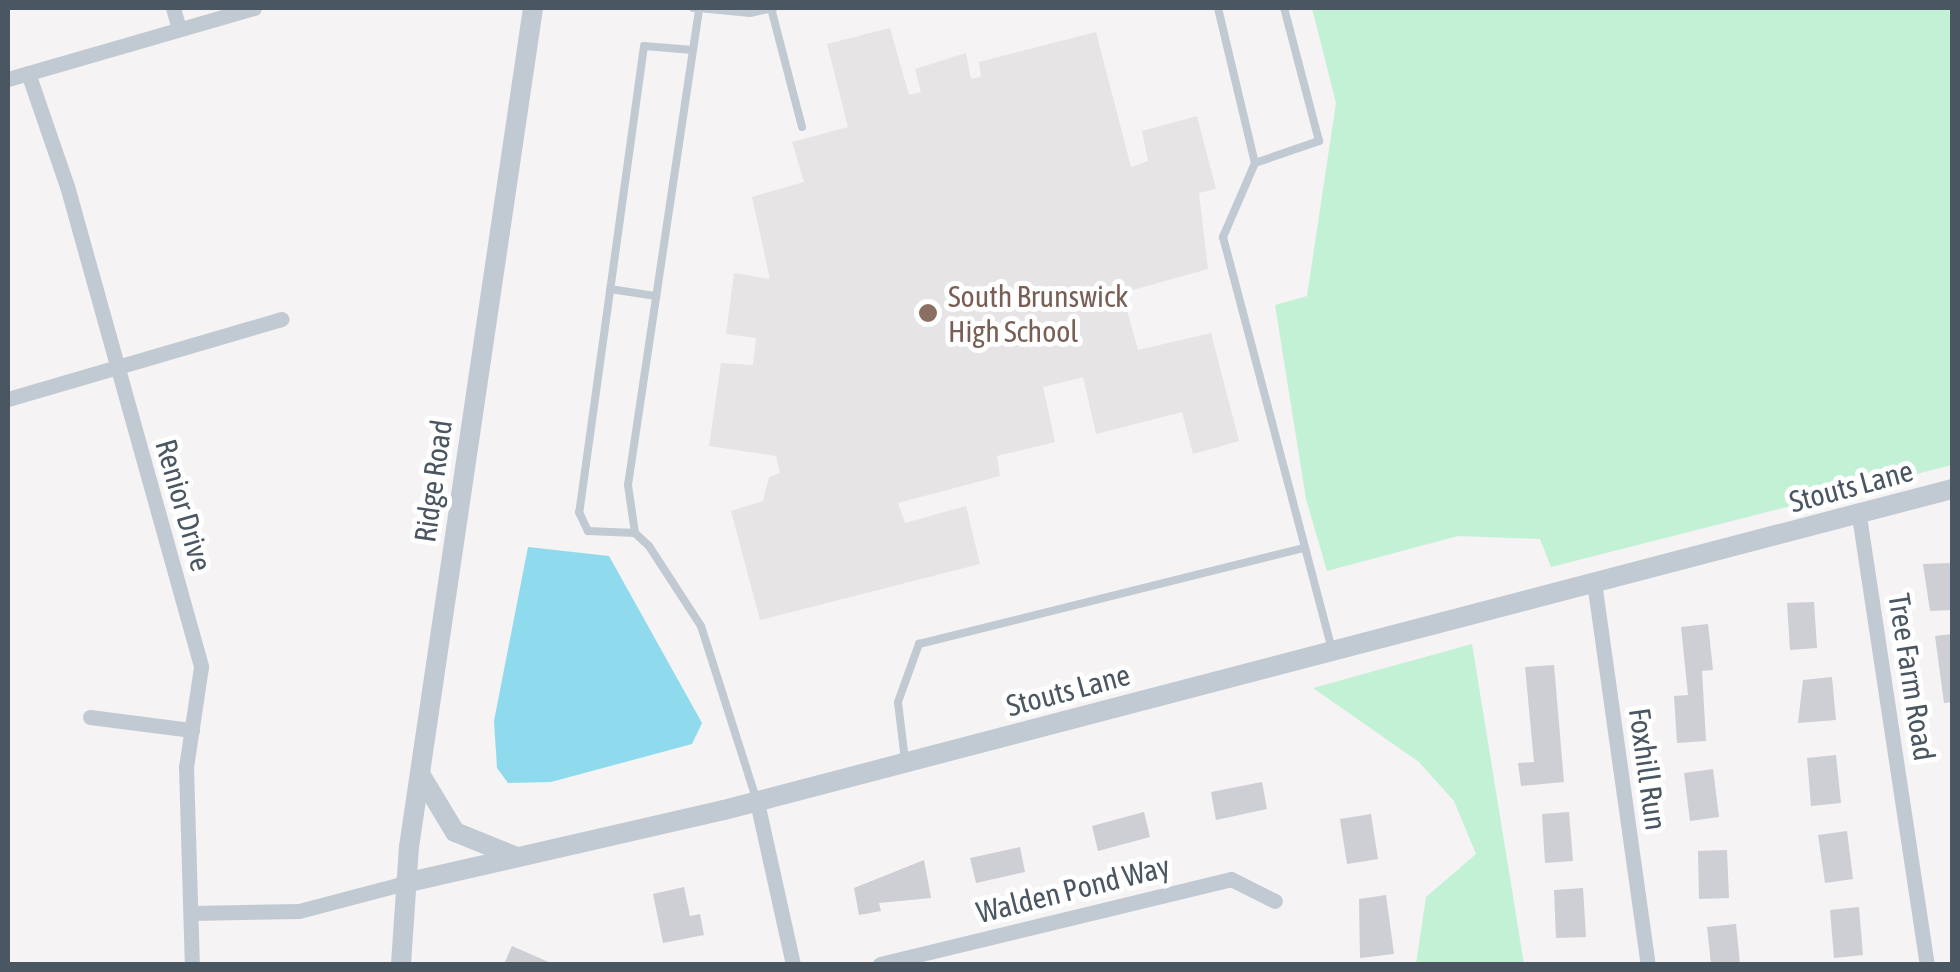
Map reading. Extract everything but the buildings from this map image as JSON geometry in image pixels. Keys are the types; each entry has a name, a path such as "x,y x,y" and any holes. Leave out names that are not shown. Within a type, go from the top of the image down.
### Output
{"street":[{"path":"173,8 179,29"},
{"path":"8,79 254,8"},
{"name":"Ridge Road","path":"401,964 404,884 533,8"},
{"name":"Renior Drive","path":"28,73 201,666 186,767 192,964"},
{"path":"8,399 282,319"},
{"name":"Stouts Lane","path":"192,912 299,912 757,802 1952,489"},
{"name":"Tree Farm Road","path":"1859,516 1928,964"},
{"name":"Foxhill Run","path":"1594,582 1648,964"},
{"path":"90,717 192,730"},
{"path":"420,774 455,832 518,857"},
{"path":"757,802 794,964"},
{"name":"Walden Pond Way","path":"880,964 1231,879 1246,881 1275,901"}],"lane":[{"path":"757,802 701,626 635,534 628,485 696,8 750,13 772,8 802,127"},
{"path":"1218,8 1256,164 1223,237 1333,652"},
{"path":"1256,164 1319,141 1284,8"},
{"path":"635,534 588,531 579,512 644,46 693,50"},
{"path":"610,289 656,296"},
{"path":"906,763 898,702 920,644 1303,548"}],"shaded area":[{"name":"South Brunswick High School","path":"890,28 909,95 921,92 915,69 966,53 971,79 981,77 979,62 1096,32 1131,167 1148,161 1142,131 1197,116 1216,189 1199,193 1208,269 1122,293 1138,350 1211,333 1239,441 1193,454 1182,412 1096,434 1083,377 1043,387 1055,442 997,456 1000,476 898,503 905,523 966,506 980,564 760,620 731,511 763,501 769,477 780,473 776,456 709,446 721,363 753,365 756,338 726,334 734,273 770,279 752,197 804,182 792,142 848,127 827,44"}],"green space":[{"path":"1312,8 1952,8 1952,465 1551,567 1540,539 1458,536 1327,571 1306,499 1275,305 1307,296 1336,103"},
{"path":"1472,644 1524,964 1416,964 1426,897 1476,854 1454,801 1419,762 1313,688"}],"water":[{"path":"528,547 609,556 702,723 692,744 551,782 508,783 497,768 494,721"}],"place":[{"name":"South Brunswick High School","path":"928,313"}]}
